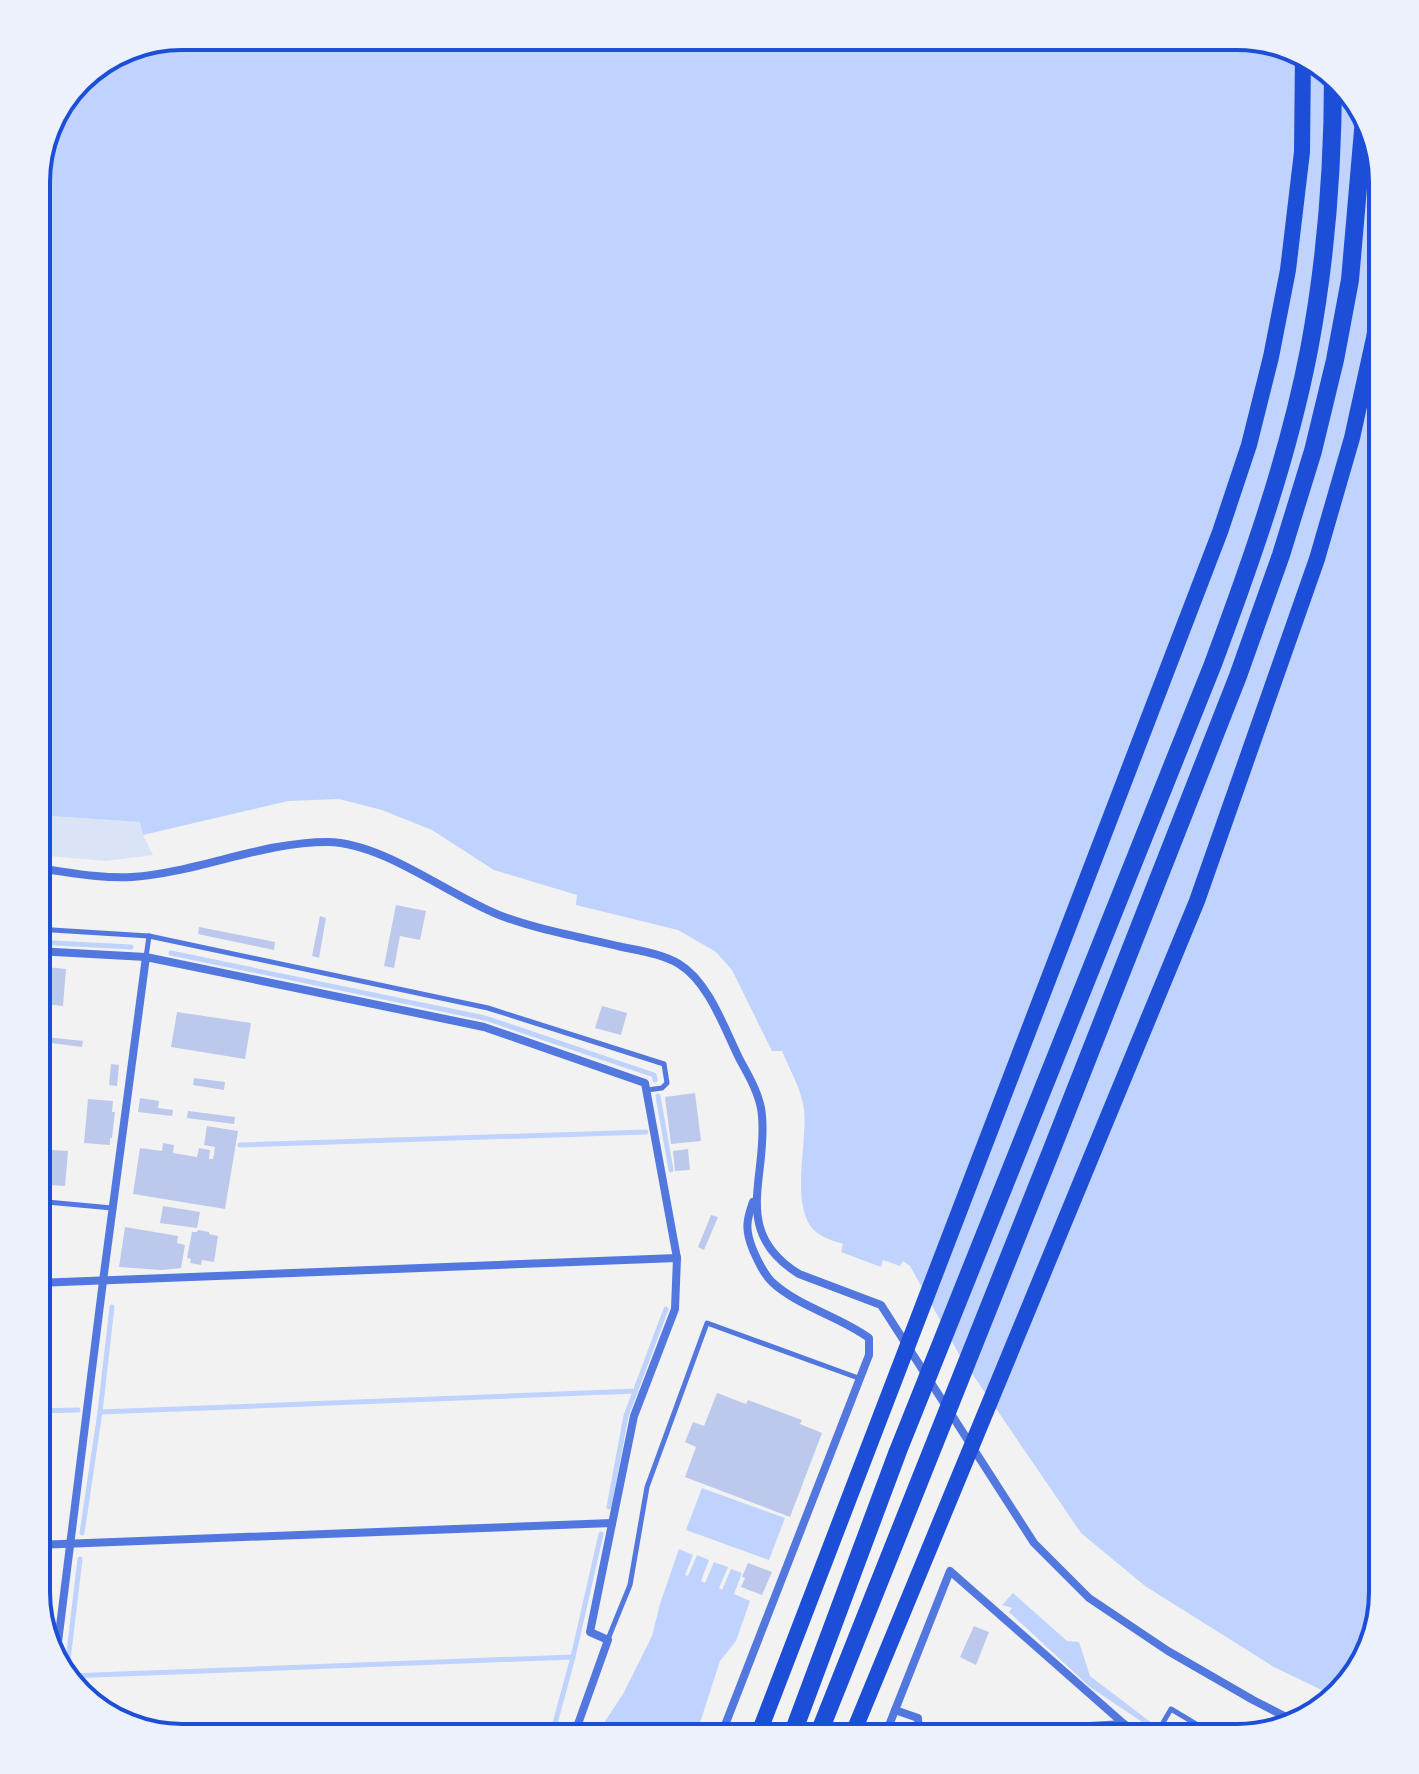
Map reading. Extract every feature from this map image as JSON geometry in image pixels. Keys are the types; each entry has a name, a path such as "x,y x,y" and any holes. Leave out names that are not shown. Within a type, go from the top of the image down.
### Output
{"highway":[{"path":"762,1724 1208,562 1249,445 1288,270 1302,152 1303,68"},
{"path":"796,1724 898,1451 1213,664 1257,545 1286,447 1309,351 1329,200 1333,93"},
{"path":"823,1724 1238,676 1281,555 1313,451 1338,346 1350,280 1362,141"},
{"path":"857,1724 1197,901 1317,559 1352,438 1369,361"}],"street":[{"path":"50,870 90,876 132,877 273,848 330,842 354,845 400,864 498,914 538,927 655,954 681,965 707,992 750,1078 762,1111 756,1210 763,1238 773,1253 799,1274 881,1305 1034,1543 1089,1598 1168,1651 1283,1715"},
{"path":"50,952 146,957 484,1027 645,1083 677,1258 675,1309 634,1416 590,1632 608,1640 578,1724"},
{"path":"58,1637 146,957"},
{"path":"725,1724 869,1355 869,1338 790,1295 771,1281 750,1242 746,1222 757,1191"},
{"path":"50,1283 677,1258"},
{"path":"50,1545 612,1523"},
{"path":"890,1724 950,1571 1124,1724"},
{"path":"895,1710 918,1718 918,1724"}],"lane":[{"path":"50,930 149,936 488,1008 664,1064 667,1083 662,1088 647,1090"},
{"path":"146,957 149,936"},
{"path":"50,1202 112,1208"},
{"path":"608,1640 630,1585 647,1487 707,1323 861,1379"},
{"path":"1162,1724 1171,1709 1196,1724"}],"shaded area":[{"path":"50,816 140,822 153,855 106,861 50,856"}],"water":[{"path":"182,50 1246,50 1288,60 1317,77 1347,109 1355,124 1362,140 1369,182 1369,1592 1365,1626 1347,1665 1324,1691 1274,1667 1145,1586 1081,1533 960,1356 910,1266 903,1261 900,1266 883,1260 881,1267 841,1252 843,1244 815,1231 807,1220 801,1191 805,1123 800,1094 782,1051 772,1051 732,970 716,952 678,930 576,905 577,895 494,870 432,830 382,810 339,799 288,801 143,835 140,822 50,816 50,173 54,148 72,109 109,72 131,60"},
{"path":"702,1488 785,1518 769,1560 686,1530"},
{"path":"679,1549 693,1555 685,1575 688,1576 697,1555 709,1560 701,1581 705,1583 714,1562 728,1567 719,1588 722,1590 731,1569 742,1573 734,1594 750,1601 736,1641 720,1661 700,1724 603,1724 623,1694 652,1636"},
{"path":"1013,1593 1067,1641 1079,1642 1090,1676 1153,1724 1145,1724 1090,1687 1009,1612 1012,1608 1002,1605"}],"building":[{"path":"396,905 426,911 420,940 400,936 394,968 384,966"},
{"path":"320,916 326,918 319,958 312,956"},
{"path":"199,927 275,942 274,950 198,934"},
{"path":"50,967 66,969 63,1006 50,1005"},
{"path":"602,1006 627,1013 621,1035 595,1028"},
{"path":"177,1012 251,1023 245,1059 171,1047"},
{"path":"50,1037 83,1041 82,1047 50,1043"},
{"path":"111,1064 119,1065 117,1086 109,1085"},
{"path":"194,1078 225,1082 224,1090 193,1085"},
{"path":"695,1093 701,1141 671,1144 665,1097"},
{"path":"140,1098 159,1101 158,1108 173,1110 172,1116 138,1112"},
{"path":"88,1099 113,1101 112,1112 115,1112 110,1145 84,1143"},
{"path":"188,1111 235,1117 234,1124 187,1118"},
{"path":"207,1126 238,1131 225,1209 133,1194 140,1148 162,1151 163,1143 174,1145 173,1153 197,1157 199,1148 210,1150 209,1159 213,1159 215,1147 204,1145"},
{"path":"688,1149 690,1170 675,1171 673,1151"},
{"path":"50,1150 68,1151 65,1186 50,1185"},
{"path":"163,1206 200,1212 197,1228 160,1223"},
{"path":"711,1215 718,1217 704,1250 698,1247"},
{"path":"125,1227 178,1236 177,1243 185,1245 181,1268 119,1267"},
{"path":"198,1230 218,1236 214,1262 202,1260 201,1265 190,1263 191,1259 187,1258 192,1232"},
{"path":"717,1393 746,1404 748,1400 802,1420 800,1424 822,1433 790,1517 685,1477 696,1447 685,1442 693,1422 704,1426"},
{"path":"748,1563 772,1572 762,1595 741,1587"},
{"path":"974,1626 989,1632 976,1665 960,1657"}],"waterway":[{"path":"50,943 131,947"},
{"path":"171,953 485,1018 654,1075 655,1080"},
{"path":"658,1096 671,1170"},
{"path":"240,1145 646,1132"},
{"path":"82,1533 112,1307"},
{"path":"609,1507 626,1416 666,1309"},
{"path":"100,1412 636,1391"},
{"path":"50,1411 78,1410"},
{"path":"555,1724 601,1534"},
{"path":"68,1658 80,1559"},
{"path":"80,1676 573,1657"}]}
